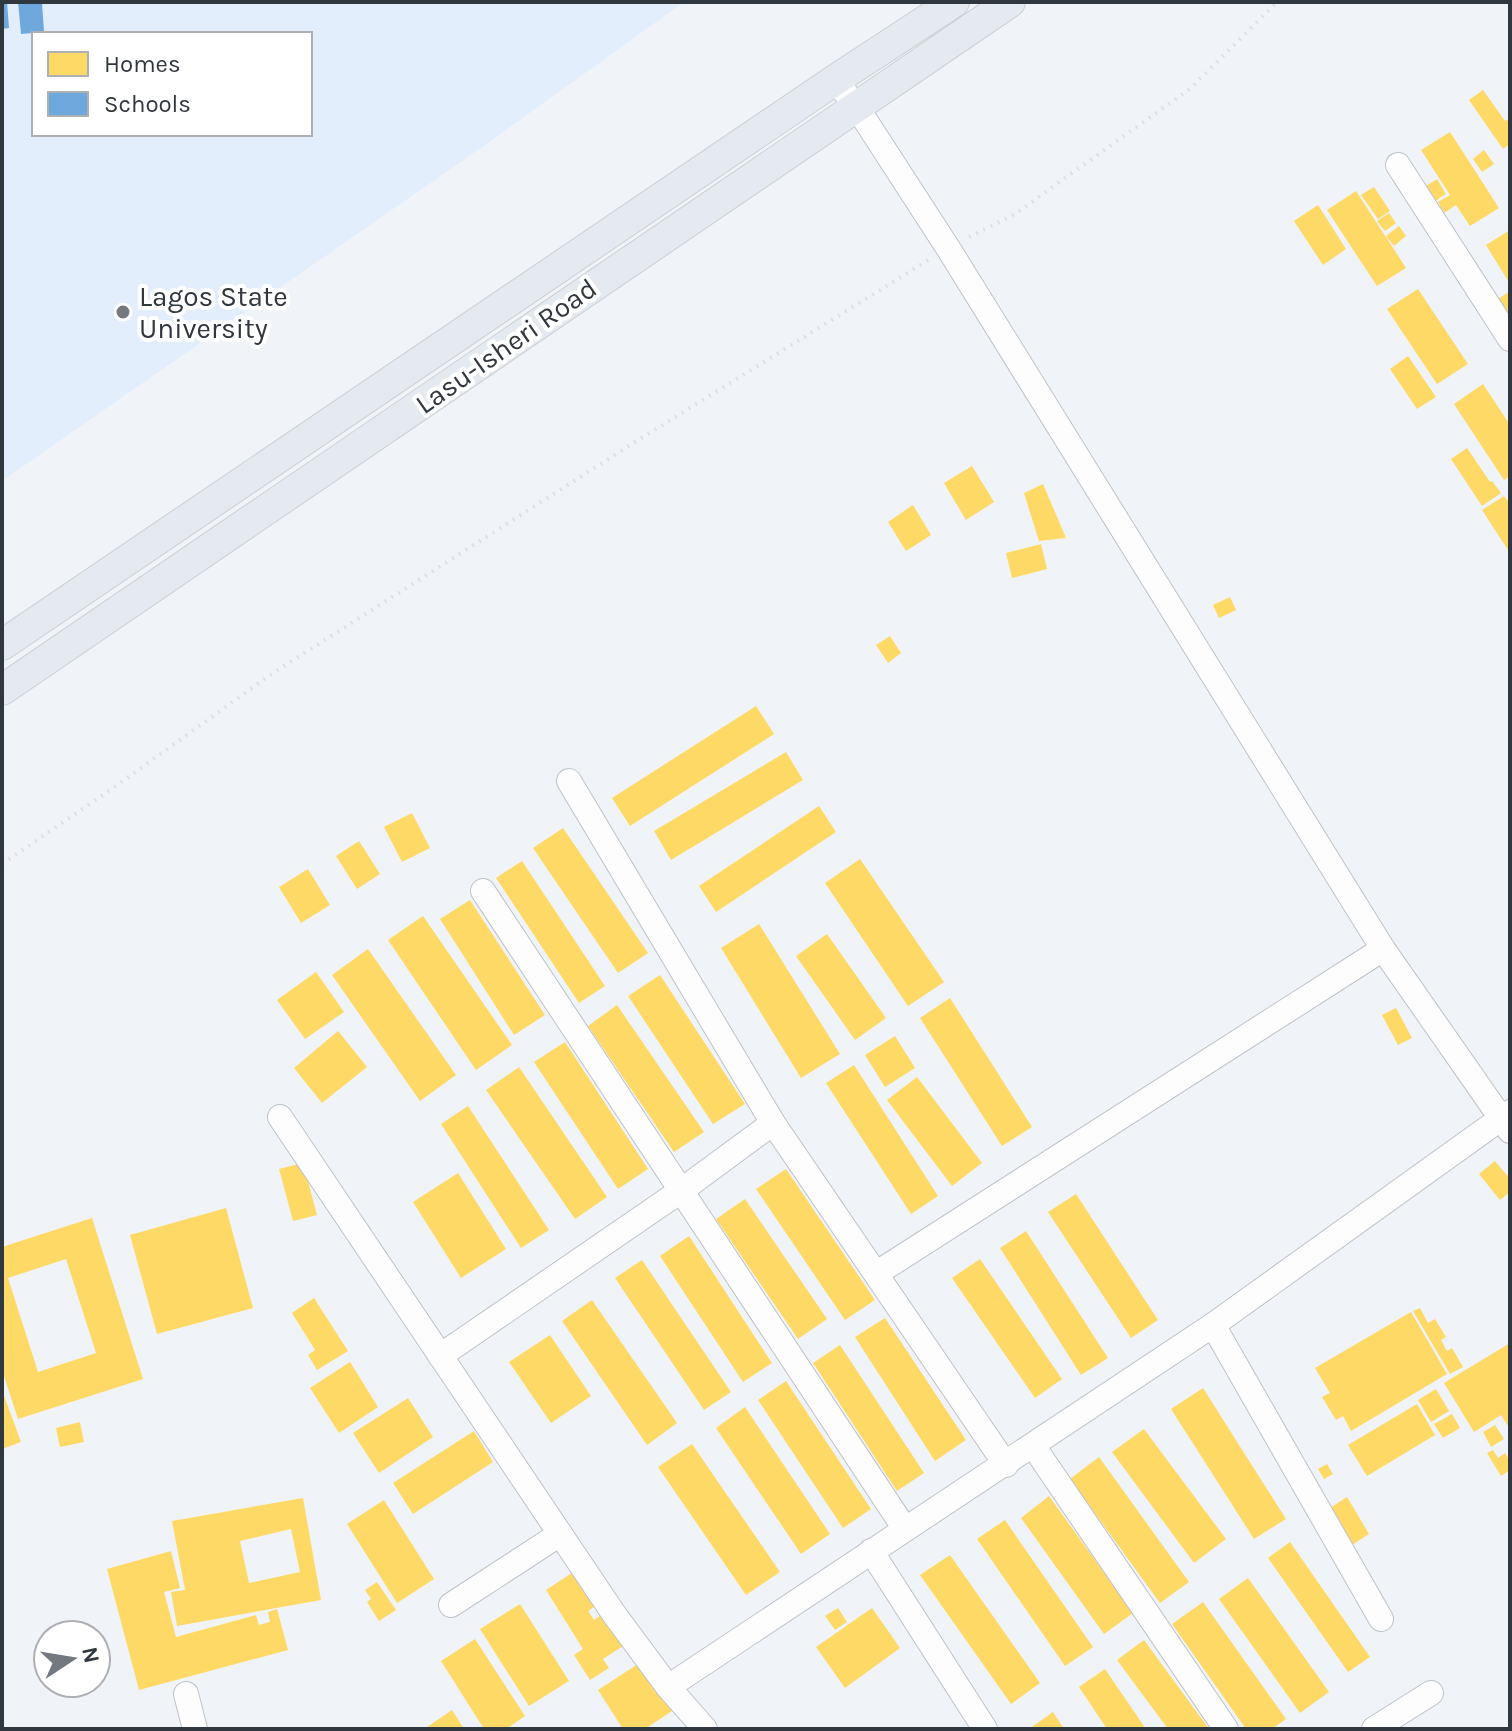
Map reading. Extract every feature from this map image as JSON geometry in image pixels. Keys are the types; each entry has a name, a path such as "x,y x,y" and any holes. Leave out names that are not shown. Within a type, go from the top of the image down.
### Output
{"main road":[{"name":"Lasu-Isheri Road","path":"2,645 954,2"},
{"name":"Lasu-Isheri Road","path":"2,690 1010,2"}],"street":[{"path":"668,1687 871,1551 1034,1447 1507,1120 1383,949 948,248 856,106 835,80"},
{"path":"1398,165 1510,339"},
{"path":"569,781 773,1123 1006,1465"},
{"path":"483,891 905,1529"},
{"path":"877,1273 1383,949"},
{"path":"280,1117 560,1534 668,1687 705,1729"},
{"path":"440,1356 682,1190 773,1123"},
{"path":"1213,1325 1381,1619"},
{"path":"1034,1447 1226,1729"},
{"path":"451,1605 560,1534"},
{"path":"871,1551 985,1729"},
{"path":"1374,1729 1431,1693"},
{"path":"186,1694 195,1729"}],"path":[{"path":"2,864 270,675 635,442 948,248 1015,214 1191,88 1277,2"}],"shaded area":[{"name":"Lagos State University","path":"2,2 684,2 488,143 2,481"}],"building: Homes":[{"path":"1483,90 1505,121 1510,118 1510,144 1503,149 1469,100"},
{"path":"1450,132 1499,208 1470,226 1456,205 1444,213 1438,202 1450,195 1421,150"},
{"path":"1484,150 1494,164 1482,172 1473,159"},
{"path":"1437,179 1446,194 1432,203 1423,188"},
{"path":"1374,187 1390,211 1378,219 1361,195"},
{"path":"1356,191 1406,268 1377,286 1327,210"},
{"path":"1318,205 1346,249 1323,265 1294,221"},
{"path":"1389,213 1396,223 1385,231 1377,221"},
{"path":"1399,226 1406,236 1394,246 1386,236"},
{"path":"1510,230 1510,284 1486,245"},
{"path":"1418,289 1468,364 1437,384 1387,309"},
{"path":"1510,291 1510,312 1508,314 1498,299"},
{"path":"1408,356 1436,397 1417,409 1390,369"},
{"path":"1483,384 1510,425 1510,476 1504,480 1454,404"},
{"path":"1467,448 1501,493 1482,506 1451,459"},
{"path":"972,466 994,502 966,520 944,483"},
{"path":"1043,484 1066,538 1039,541 1024,493"},
{"path":"1504,496 1510,504 1510,553 1482,510"},
{"path":"913,505 931,535 906,551 888,522"},
{"path":"1041,544 1047,569 1012,578 1006,553"},
{"path":"1230,597 1236,610 1219,618 1213,605"},
{"path":"890,636 901,653 888,663 876,645"},
{"path":"756,706 774,734 630,826 612,798"},
{"path":"786,752 803,780 671,860 654,831"},
{"path":"819,806 836,832 716,912 699,886"},
{"path":"412,813 430,848 402,862 384,827"},
{"path":"563,828 648,953 618,973 533,848"},
{"path":"359,841 380,874 357,889 336,856"},
{"path":"860,859 944,982 908,1006 825,883"},
{"path":"522,861 605,986 579,1003 496,878"},
{"path":"308,869 330,905 301,923 279,887"},
{"path":"470,900 545,1015 514,1035 440,919"},
{"path":"423,916 512,1045 476,1070 388,940"},
{"path":"759,924 840,1054 801,1078 721,948"},
{"path":"827,934 886,1018 855,1040 796,956"},
{"path":"368,949 456,1075 420,1101 332,975"},
{"path":"316,972 344,1012 305,1039 277,1000"},
{"path":"660,975 745,1104 713,1124 628,996"},
{"path":"950,998 1032,1127 1002,1146 920,1018"},
{"path":"617,1005 704,1132 674,1152 588,1026"},
{"path":"1396,1008 1412,1038 1398,1045 1382,1015"},
{"path":"338,1031 367,1067 322,1103 294,1068"},
{"path":"895,1036 915,1068 885,1087 865,1055"},
{"path":"565,1042 648,1169 618,1189 534,1062"},
{"path":"854,1065 938,1196 911,1214 826,1083"},
{"path":"519,1067 607,1197 575,1219 486,1090"},
{"path":"917,1077 982,1163 952,1186 887,1100"},
{"path":"468,1106 549,1230 521,1248 441,1124"},
{"path":"1495,1161 1510,1179 1510,1192 1500,1200 1479,1174"},
{"path":"303,1163 317,1215 293,1221 279,1169"},
{"path":"786,1169 875,1300 845,1320 756,1189"},
{"path":"458,1173 506,1249 461,1278 413,1202"},
{"path":"1076,1194 1158,1320 1131,1338 1048,1212"},
{"path":"745,1199 827,1319 798,1339 716,1219"},
{"path":"226,1208 253,1308 157,1334 130,1235"},
{"path":"92,1218 143,1379 18,1419 2,1370 2,1247","holes":["66,1259 96,1353 38,1372 8,1278"]},
{"path":"1026,1231 1108,1358 1081,1375 1000,1248"},
{"path":"689,1236 772,1363 743,1382 660,1256"},
{"path":"980,1259 1062,1379 1035,1398 952,1278"},
{"path":"642,1260 731,1392 704,1410 615,1278"},
{"path":"314,1298 348,1351 317,1370 308,1355 315,1350 292,1313"},
{"path":"592,1300 677,1423 647,1445 562,1321"},
{"path":"1420,1308 1428,1323 1435,1319 1446,1337 1441,1340 1447,1351 1452,1348 1463,1367 1450,1374 1413,1311"},
{"path":"1411,1312 1447,1374 1351,1431 1343,1416 1336,1420 1322,1397 1330,1393 1315,1368"},
{"path":"885,1318 966,1440 935,1461 855,1337"},
{"path":"550,1335 591,1396 551,1423 509,1362"},
{"path":"1510,1343 1510,1429 1501,1415 1474,1432 1444,1383"},
{"path":"840,1345 924,1473 897,1491 813,1363"},
{"path":"350,1362 378,1407 339,1433 310,1388"},
{"path":"786,1381 871,1509 843,1528 758,1400"},
{"path":"1203,1388 1286,1519 1254,1539 1171,1409"},
{"path":"1436,1389 1449,1411 1431,1422 1418,1400"},
{"path":"2,1390 21,1442 2,1449"},
{"path":"408,1398 433,1437 379,1473 353,1433"},
{"path":"1417,1404 1435,1435 1367,1476 1348,1445"},
{"path":"745,1407 830,1534 801,1554 716,1428"},
{"path":"1452,1414 1460,1428 1443,1438 1434,1424"},
{"path":"80,1422 84,1442 60,1447 56,1428"},
{"path":"1495,1425 1504,1439 1491,1447 1483,1432"},
{"path":"1144,1429 1226,1539 1194,1563 1112,1452"},
{"path":"474,1431 493,1462 413,1514 393,1483"},
{"path":"692,1444 780,1572 746,1595 658,1467"},
{"path":"1493,1450 1498,1458 1505,1453 1510,1461 1510,1470 1501,1476 1487,1453"},
{"path":"1099,1457 1189,1582 1160,1603 1070,1479"},
{"path":"1327,1464 1333,1474 1324,1479 1318,1469"},
{"path":"1049,1496 1133,1613 1104,1634 1021,1518"},
{"path":"1347,1497 1369,1534 1352,1545 1330,1508"},
{"path":"303,1498 321,1600 177,1626 171,1592 185,1590 172,1521","holes":["291,1529 300,1572 249,1583 240,1541"]},
{"path":"384,1500 434,1579 397,1603 347,1524"},
{"path":"1005,1520 1093,1647 1065,1666 977,1539"},
{"path":"1290,1542 1370,1657 1348,1672 1268,1558"},
{"path":"171,1551 180,1588 164,1592 176,1637 256,1615 259,1625 270,1622 268,1612 277,1609 288,1650 139,1690 107,1569"},
{"path":"950,1555 1040,1683 1011,1704 920,1575"},
{"path":"575,1571 597,1605 588,1611 594,1620 603,1614 623,1646 603,1659 609,1668 590,1680 574,1655 583,1649 546,1590"},
{"path":"1248,1578 1329,1692 1300,1713 1219,1599"},
{"path":"377,1582 396,1610 379,1621 367,1602 371,1599 365,1590"},
{"path":"1203,1602 1286,1719 1272,1729 1246,1729 1172,1624"},
{"path":"520,1604 569,1681 529,1706 480,1629"},
{"path":"838,1608 847,1622 835,1630 825,1616"},
{"path":"872,1608 900,1648 845,1688 816,1647"},
{"path":"475,1639 525,1716 506,1729 484,1729 441,1661"},
{"path":"1144,1640 1209,1729 1168,1729 1117,1660"},
{"path":"641,1662 672,1711 645,1729 623,1729 598,1690"},
{"path":"1105,1669 1146,1729 1107,1729 1079,1687"},
{"path":"452,1710 464,1729 424,1729"},
{"path":"1053,1712 1064,1729 1029,1729"}],"building: Schools":[{"path":"2,2 7,2 9,28 2,29"},
{"path":"18,2 42,2 44,32 21,34"}],"place":[{"name":"Lagos State University","path":"123,312"}]}
